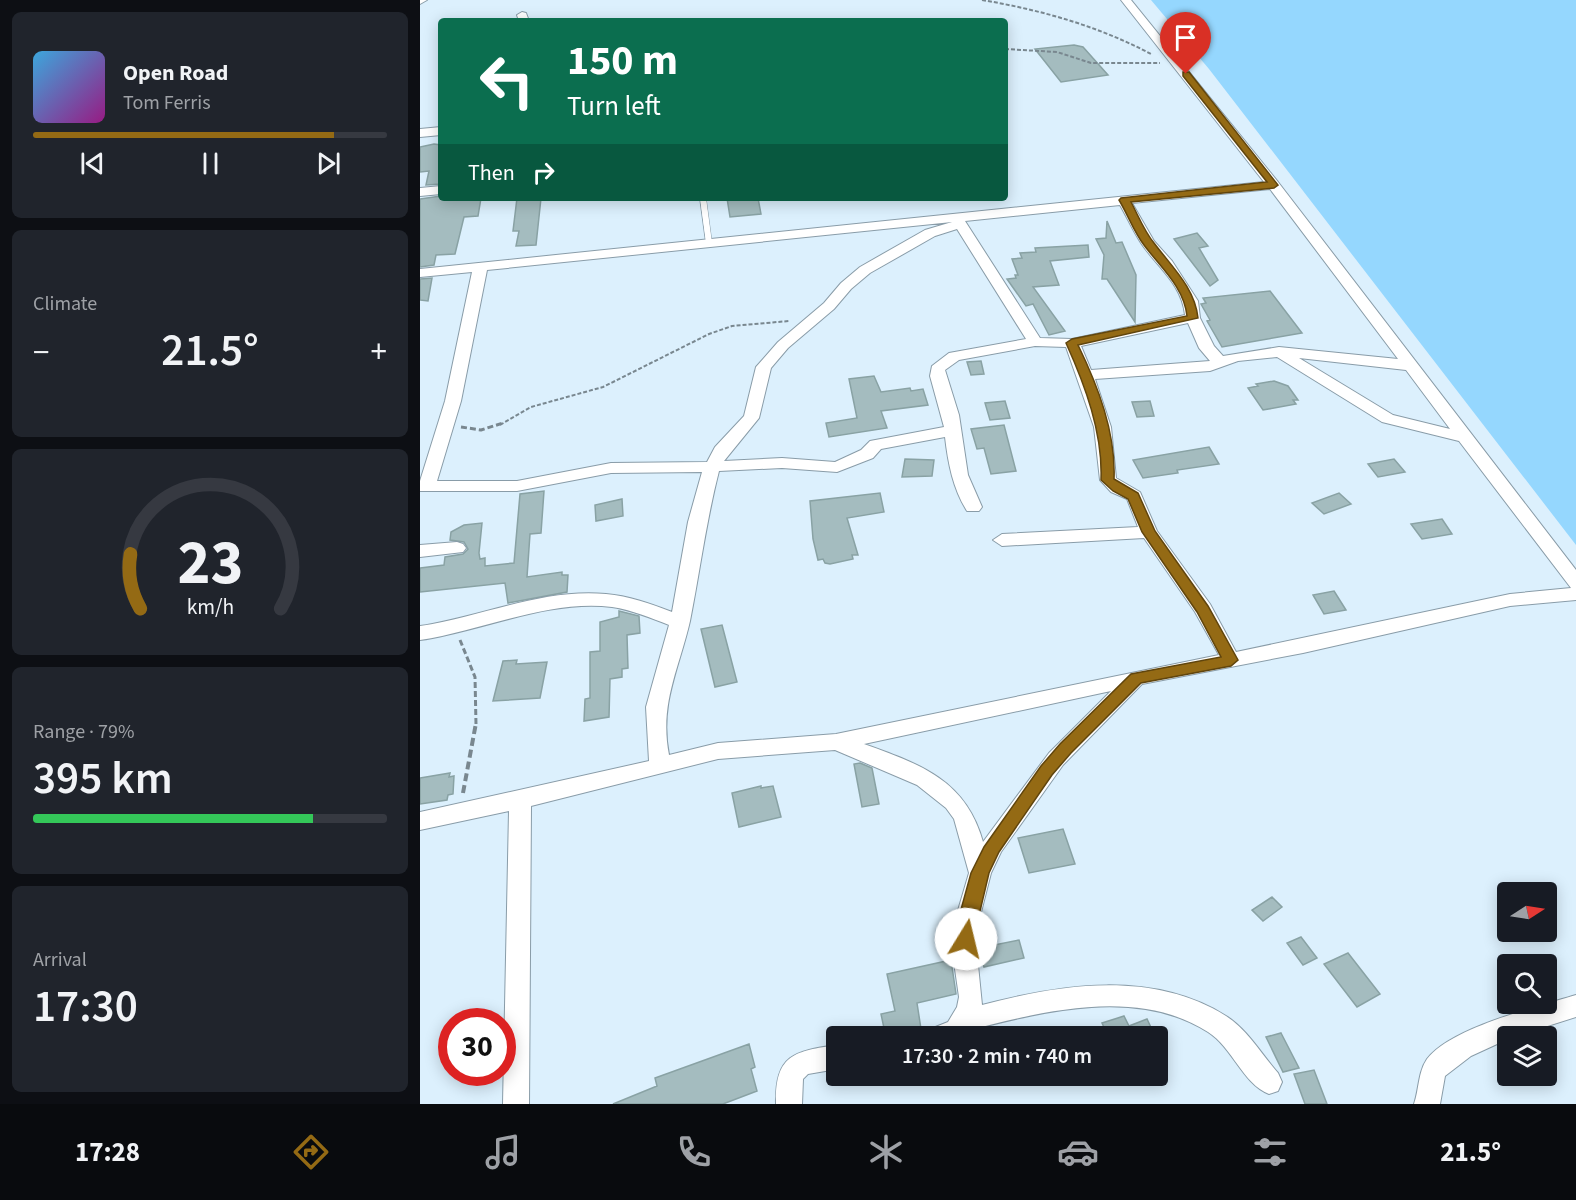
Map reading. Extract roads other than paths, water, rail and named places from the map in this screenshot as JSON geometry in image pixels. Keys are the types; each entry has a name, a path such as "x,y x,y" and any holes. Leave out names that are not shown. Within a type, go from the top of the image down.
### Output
{"street":[{"path":"1126,0 1274,185 1576,583"},
{"path":"420,133 438,130"},
{"path":"420,273 957,220 1274,185"},
{"path":"420,192 438,190"},
{"path":"1124,200 1148,243 1167,264 1191,301 1193,318 1208,348 1219,361"},
{"path":"660,766 656,743 656,707 665,668 680,622 697,522 712,467 732,438 751,418 764,367 808,322 829,306 846,286 865,270 957,220"},
{"path":"957,220 1035,342"},
{"path":"480,268 449,418 423,486 518,486 611,468 712,467 774,463 837,467 867,454 876,445 952,431"},
{"path":"973,507 959,480 952,422 938,381 937,369 954,356 1035,342 1072,343 1193,318"},
{"path":"1072,343 1087,375 1103,432 1108,462 1108,480 1134,496 1149,532 1203,609 1231,660"},
{"path":"1087,375 1210,366 1219,361 1279,352 1347,357 1412,366"},
{"path":"1279,352 1388,419 1466,437"},
{"path":"1002,540 1149,532"},
{"path":"420,551 457,548"},
{"path":"420,821 520,800 718,751 836,742 1510,600 1576,594"},
{"path":"420,633 453,628 520,610 595,600 645,608 680,622"},
{"path":"960,1026 969,1010 971,997 965,955 966,924 980,873 992,847 1047,770 1136,678"},
{"path":"836,742 879,758 941,790 963,815 980,873"},
{"path":"516,1104 520,800"},
{"path":"963,1021 1074,998 1130,994 1178,1005 1219,1025 1269,1082"},
{"path":"1427,1104 1435,1069 1454,1052 1507,1028 1576,1006"},
{"path":"789,1104 788,1077 793,1069 803,1063 826,1059"}],"lane":[{"path":"703,201 709,243"}]}
